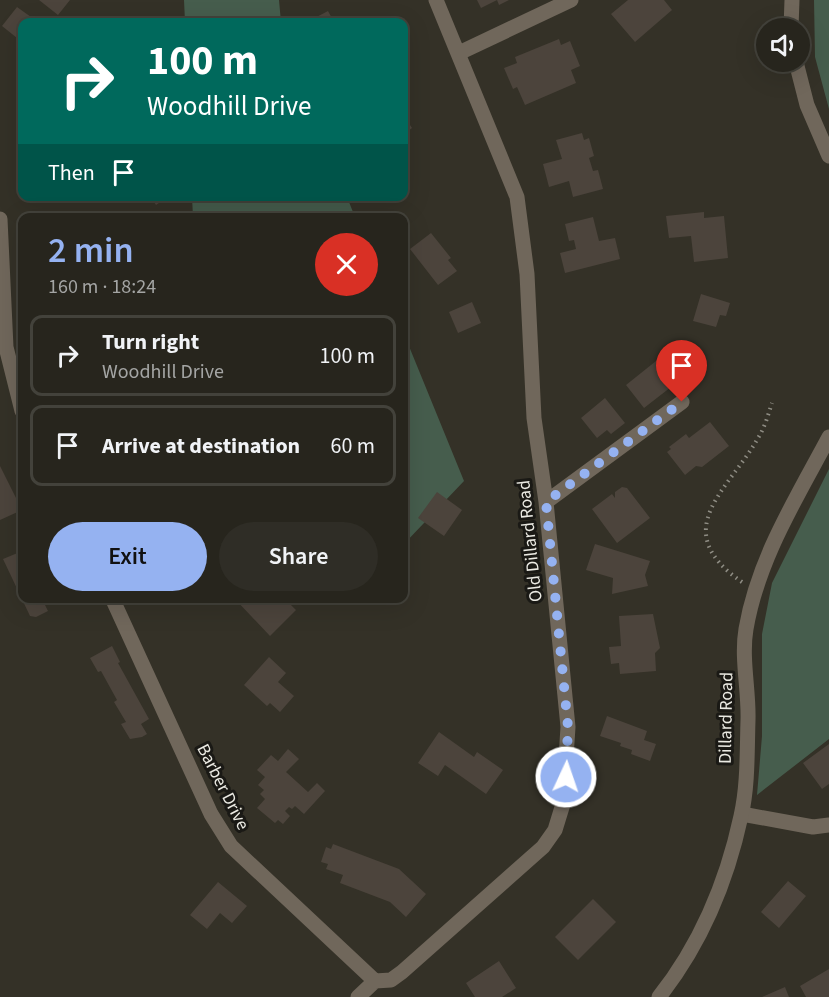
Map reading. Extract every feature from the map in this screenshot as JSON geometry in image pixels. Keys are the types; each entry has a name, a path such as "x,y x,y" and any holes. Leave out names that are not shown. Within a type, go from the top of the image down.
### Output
{"street":[{"name":"Old Dillard Road","path":"358,997 375,981 391,980 402,972 529,861 555,830 563,804 568,727 546,502 534,418 527,274 517,197 436,0"},
{"path":"459,53 571,0"},
{"path":"791,18 792,0"},
{"path":"799,72 807,105 829,156"},
{"path":"0,219 6,346 18,395"},
{"path":"546,502 682,402"},
{"name":"Dillard Road","path":"659,997 690,952 708,916 742,814 748,719 746,631 756,591 777,532 829,437"},
{"name":"Barber Drive","path":"114,603 211,814 231,846 375,981"},
{"path":"742,814 813,827 829,825"}],"path":[{"path":"756,591 719,563 711,552 706,524 719,491 758,439 772,403"}],"green space":[{"path":"184,0 279,0 281,18 185,18"},
{"path":"814,0 829,0 829,109 815,57"},
{"path":"192,201 349,201 353,213 193,213"},
{"path":"408,344 464,481 408,540"},
{"path":"829,469 829,739 757,795 762,736 762,634 772,583"}],"building":[{"path":"39,0 70,0 58,15"},
{"path":"477,0 497,0 481,8"},
{"path":"497,0 509,0 499,5"},
{"path":"628,0 664,0 672,10 635,42 611,14"},
{"path":"17,7 32,18 18,18 18,39 2,26"},
{"path":"328,11 332,18 315,18"},
{"path":"559,39 561,45 570,41 580,66 571,70 576,83 525,105 517,87 513,89 504,68 517,63 515,57"},
{"path":"582,133 584,140 589,138 594,156 589,158 593,171 598,170 603,189 573,197 569,181 549,187 543,164 562,159 556,140"},
{"path":"704,212 704,218 724,216 728,258 694,262 691,236 669,238 666,216"},
{"path":"593,217 599,241 615,238 620,259 565,273 560,253 576,249 574,240 569,241 565,224"},
{"path":"431,233 451,258 448,260 457,271 438,285 410,249"},
{"path":"701,294 730,303 726,316 720,315 716,327 693,321"},
{"path":"472,302 481,323 458,333 449,312"},
{"path":"661,357 680,380 644,408 626,385"},
{"path":"605,398 625,423 611,434 607,430 597,438 581,418"},
{"path":"710,422 729,446 702,467 696,466 685,475 667,452 671,449 669,447 686,434 689,438"},
{"path":"0,466 18,502 18,512 0,520"},
{"path":"622,487 627,488 650,518 617,543 592,509 612,494 615,498 615,492"},
{"path":"437,492 462,510 444,536 418,518"},
{"path":"595,544 650,561 645,575 648,586 612,594 613,578 586,570"},
{"path":"18,553 18,591 3,559"},
{"path":"24,603 49,603 45,605 48,611 36,617 30,616"},
{"path":"239,603 289,603 296,610 270,636"},
{"path":"653,614 660,648 655,653 656,671 620,674 619,663 611,664 609,647 621,646 619,616"},
{"path":"112,646 120,662 118,663 149,719 141,724 147,734 142,737 130,739 121,724 126,722 114,702 117,700 101,671 98,672 90,658"},
{"path":"269,657 286,673 278,682 294,696 280,712 270,703 267,706 244,685"},
{"path":"607,716 647,731 644,740 656,744 650,761 631,754 632,750 620,746 621,743 600,736"},
{"path":"439,732 474,757 477,752 503,770 486,794 445,765 438,776 418,763"},
{"path":"829,744 829,784 822,789 803,763"},
{"path":"288,749 299,759 286,772 308,792 317,783 325,791 304,814 295,806 292,809 289,807 285,811 290,816 283,824 278,820 275,823 257,808 265,799 260,794 264,790 258,785 265,777 257,770 271,755 278,761"},
{"path":"333,844 399,869 426,894 406,917 390,902 340,883 343,875 326,869 328,864 321,862 326,847 331,849"},
{"path":"788,881 806,896 779,928 761,912"},
{"path":"218,882 247,906 232,923 220,913 207,929 190,915"},
{"path":"593,899 616,922 578,960 555,937"},
{"path":"499,961 516,988 502,997 475,997 466,983"},
{"path":"829,969 829,997 806,997 800,986"},
{"path":"785,987 789,997 762,997"}],"route":[{"path":"566,777 568,727 546,502 682,402"}]}
